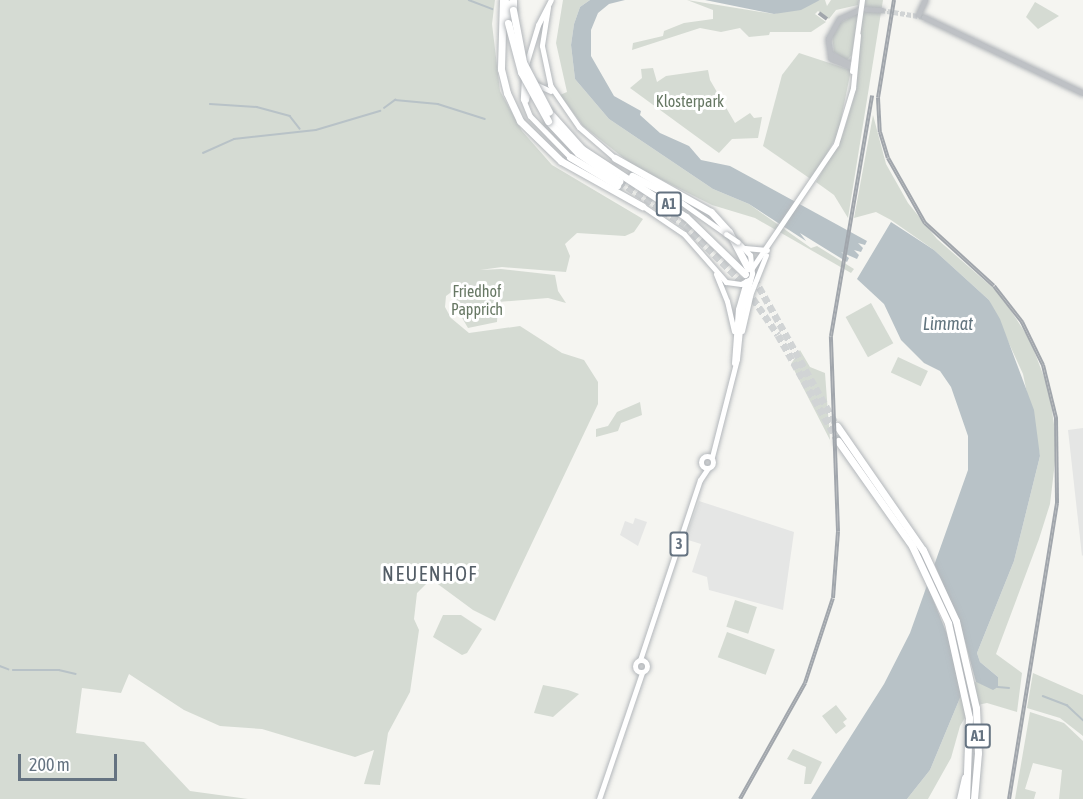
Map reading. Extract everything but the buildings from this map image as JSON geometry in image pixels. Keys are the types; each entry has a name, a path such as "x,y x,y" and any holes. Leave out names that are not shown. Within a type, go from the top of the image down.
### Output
{"highway":[{"path":"505,0 520,72 548,121 578,153 618,183 570,156"},
{"path":"505,0 500,29 504,85 522,123 554,156 642,206"},
{"name":"A1","path":"513,0 523,62 549,112 582,148 686,217 750,274"},
{"path":"582,148 674,197"},
{"path":"615,158 711,212 729,232 750,274"},
{"name":"A1","path":"837,426 928,559 956,621 972,683 978,743 974,799"},
{"name":"A1","path":"838,441 924,568 951,631 966,694 970,761 966,799"},
{"path":"960,799 970,761"}],"main road":[{"path":"704,467 734,368 750,274 829,158 844,122 850,93 850,66 858,36 862,0"},
{"path":"550,3 542,52 555,94"},
{"path":"550,3 528,57 522,85 525,105 538,126 570,156 680,230 726,282 750,274"},
{"path":"850,93 850,66 858,36"},
{"path":"525,105 527,91 533,84 542,84 555,94 579,127 615,158 745,248 767,250"},
{"path":"738,336 750,274 745,248"},
{"path":"710,262 726,298 738,336"},
{"path":"704,467 713,464 709,456"},
{"name":"3","path":"640,660 704,467"},
{"name":"3","path":"646,663 650,635"},
{"path":"599,799 630,702 642,673 647,668 646,663 640,660 635,669 630,702"},
{"path":"635,669 642,673"}],"street":[{"path":"925,0 921,16 1083,93"},
{"path":"866,9 881,10"},
{"path":"850,66 830,53 828,39 834,24 858,10"}],"shaded area":[{"path":"1083,428 1083,555 1082,556 1068,430"},
{"path":"699,501 794,532 783,610 709,590 707,577 692,572 701,544 685,539"},
{"path":"635,518 647,522 638,546 620,535 625,521 633,524"}],"green space":[{"name":"Friedhof Papprich","path":"0,0 495,0 492,24 500,91 522,131 552,165 643,219 634,232 625,236 577,233 565,244 570,256 566,272 502,267 480,270 501,269 555,275 558,291 566,303 548,298 498,302 497,322 468,328 458,311 454,290 446,296 445,307 451,318 469,333 520,326 562,353 584,360 598,382 598,404 495,621 473,610 431,579 417,593 414,619 419,630 410,692 388,733 380,785 364,784 374,750 355,757 262,729 220,726 184,710 129,674 121,693 82,688 76,733 144,742 190,791 248,799 0,799"},
{"path":"563,0 590,0 580,7 574,24 571,45 575,79 609,119 713,189 749,204 811,248 817,246 854,269 851,273 755,218 712,205 634,166 583,126 560,95 567,92 556,43"},
{"path":"687,0 774,14 820,0 825,0 827,6 831,0 859,0 858,5 836,10 829,19 818,11 815,14 826,22 811,32 770,32 769,35 749,37 740,28 721,32 700,28 632,50 633,43 663,36 664,31 684,23 713,19 713,10"},
{"path":"864,0 883,0 848,218 834,195 816,182 842,137 854,97"},
{"path":"1035,2 1059,16 1038,29 1026,17"},
{"path":"858,13 852,55 846,61 834,52 832,35 840,23"},
{"path":"799,53 851,70 838,134 812,180 763,146 782,75"},
{"name":"Klosterpark","path":"653,68 657,82 666,76 708,70 710,80 735,123 750,113 754,118 762,117 758,138 732,139 719,153 630,88 642,78 641,69"},
{"path":"873,115 886,164 908,203 937,239 1000,294 1030,340 1049,390 1057,445 1050,504 996,654 1022,673 1017,712 987,703 972,706 960,726 951,758 928,799 907,799 930,770 967,681 998,677 980,662 977,653 1014,561 1040,456 1023,374 989,300 934,250 891,220 876,212 854,218"},
{"path":"871,303 893,343 868,357 846,317"},
{"path":"800,350 810,367 825,373 830,440 791,364"},
{"path":"898,357 928,371 921,386 891,372"},
{"path":"640,402 642,415 621,423 618,431 596,437 596,429 608,426 617,412"},
{"path":"735,600 757,607 748,634 726,627"},
{"path":"443,615 461,615 482,629 467,653 462,655 433,637"},
{"path":"727,632 775,649 766,675 718,657"},
{"path":"1033,673 1083,695 1083,736 1060,718 1027,708"},
{"path":"543,685 579,694 553,717 534,713"},
{"path":"836,705 847,719 843,722 846,726 836,734 822,716"},
{"path":"1030,712 1064,723 1083,741 1083,799 1059,799 1062,770 1033,763 1025,789 1036,792 1034,799 1015,799"},
{"path":"793,749 822,762 811,784 804,784 806,767 787,759"}],"water":[{"path":"590,0 625,0 609,4 598,13 591,30 591,56 614,96 641,111 640,115 660,133 689,146 701,160 730,166 867,241 865,245 858,243 863,248 861,252 854,250 859,255 857,259 841,252 849,258 847,262 800,233 806,241 749,204 713,189 609,119 575,79 571,45 574,24 580,7"},
{"path":"705,0 820,0 801,10 774,14"},
{"name":"Limmat","path":"891,222 934,250 989,300 1000,319 1034,410 1040,456 1014,561 977,653 980,662 998,677 998,687 993,690 972,680 967,681 930,770 907,799 811,799 884,684 910,633 968,470 968,436 951,387 940,371 924,363 901,340 884,304 857,279"}],"pier":[{"path":"933,561 960,623 976,682 969,684 963,695 947,634 926,582"}],"waterway":[{"path":"469,0 492,9"},
{"path":"384,108 395,100 438,104 485,119"},
{"path":"210,104 257,107 290,116 300,129"},
{"path":"203,153 234,139 316,130 380,111"},
{"path":"0,666 8,669"},
{"path":"13,670 59,670 76,674"},
{"path":"998,687 1009,688"},
{"path":"1043,696 1067,705 1083,720"}],"tunnel":[{"path":"881,10 924,17"},
{"path":"619,181 685,225 741,281 778,335 838,441"},
{"path":"754,278 837,426"}],"railway":[{"path":"894,0 878,98 880,132 888,158 925,223 994,286 1022,322 1043,365 1056,418 1057,503 1009,799"},
{"path":"819,13 827,19"},
{"path":"740,799 805,683 833,598 838,531 831,336 872,95"}],"district":[{"name":"NEUENHOF","path":"430,573"}]}
